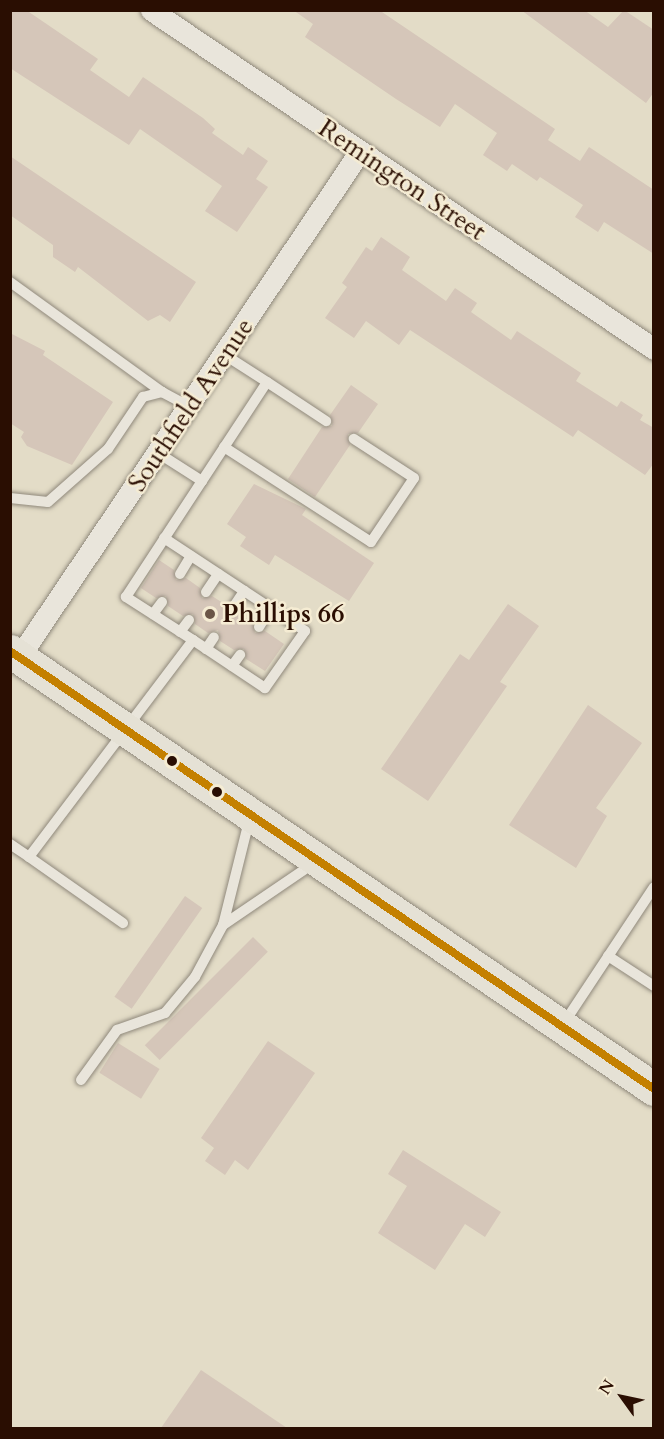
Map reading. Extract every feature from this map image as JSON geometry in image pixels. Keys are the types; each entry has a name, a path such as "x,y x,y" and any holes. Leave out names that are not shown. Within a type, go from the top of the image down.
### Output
{"highway":[{"path":"15,654 562,1026 651,1080"}],"street":[{"name":"Remington Street","path":"151,10 654,349"},
{"name":"Southfield Avenue","path":"15,654 158,453 360,151"}],"lane":[{"path":"10,282 162,392 188,406"},
{"path":"225,355 326,421"},
{"path":"164,538 305,631 265,688 126,597 164,538 267,382"},
{"path":"10,498 48,502 108,449 143,397 162,392"},
{"path":"224,447 371,542 414,478 354,439"},
{"path":"158,453 202,481"},
{"path":"180,574 191,556"},
{"path":"206,592 218,574"},
{"path":"232,609 244,591"},
{"path":"153,614 162,602"},
{"path":"259,627 271,608"},
{"path":"180,632 189,620"},
{"path":"206,649 214,637"},
{"path":"29,857 194,640"},
{"path":"232,666 240,655"},
{"path":"81,1080 117,1030 165,1013 195,977 223,926 250,814"},
{"path":"10,844 123,923"},
{"path":"223,926 318,860"},
{"path":"562,1026 654,887"},
{"path":"608,956 654,986"}],"building":[{"path":"10,10 26,10 98,59 90,70 129,97 143,77 203,118 215,129 212,133 243,155 248,147 268,161 256,179 268,187 237,232 205,211 222,186 140,129 129,145 10,68"},
{"path":"293,10 379,10 555,129 548,140 580,161 589,147 654,190 654,254 604,222 598,232 575,217 583,205 540,177 537,181 512,164 507,171 483,155 497,133 455,104 440,127 396,99 305,37 313,24"},
{"path":"521,10 584,10 608,27 624,10 654,30 654,92 646,103"},
{"path":"10,156 196,282 170,322 160,315 148,321 78,267 75,272 53,257 53,245 10,215"},
{"path":"381,237 410,257 402,270 446,301 455,288 477,303 471,312 511,340 517,331 581,373 576,381 617,407 621,401 643,415 640,420 654,428 654,463 645,475 578,430 573,437 410,330 399,345 366,321 354,338 325,318 347,287 342,283 366,247 372,251"},
{"path":"10,333 45,351 43,355 113,402 72,465 27,446 21,437 24,432 10,423"},
{"path":"351,385 378,404 358,433 348,434 350,445 315,497 288,479 322,427 332,426 330,415"},
{"path":"254,484 306,509 302,515 374,563 349,601 275,555 269,565 240,546 246,537 227,524"},
{"name":"Phillips 66","path":"159,560 174,570 176,580 186,578 200,588 202,598 212,596 226,605 228,615 238,613 253,623 255,633 265,631 284,644 265,671 246,659 244,649 234,650 220,641 218,630 208,633 195,624 193,614 183,616 168,606 166,596 156,598 141,588"},
{"path":"508,604 539,626 500,682 507,686 428,801 381,769 460,654 469,660"},
{"path":"588,705 642,743 596,808 607,816 576,868 509,825"},
{"path":"185,896 202,908 132,1009 114,997"},
{"path":"253,937 268,952 160,1060 145,1045"},
{"path":"268,1041 315,1073 248,1170 235,1160 225,1175 205,1161 214,1148 201,1138"},
{"path":"118,1043 160,1069 141,1099 99,1073"},
{"path":"403,1150 501,1212 485,1237 465,1224 435,1270 378,1233 407,1186 388,1174"},
{"path":"201,1370 287,1428 161,1428"}],"transit line":[{"path":"10,651 654,1089"}],"place":[{"name":"Phillips 66","path":"210,614"}]}
